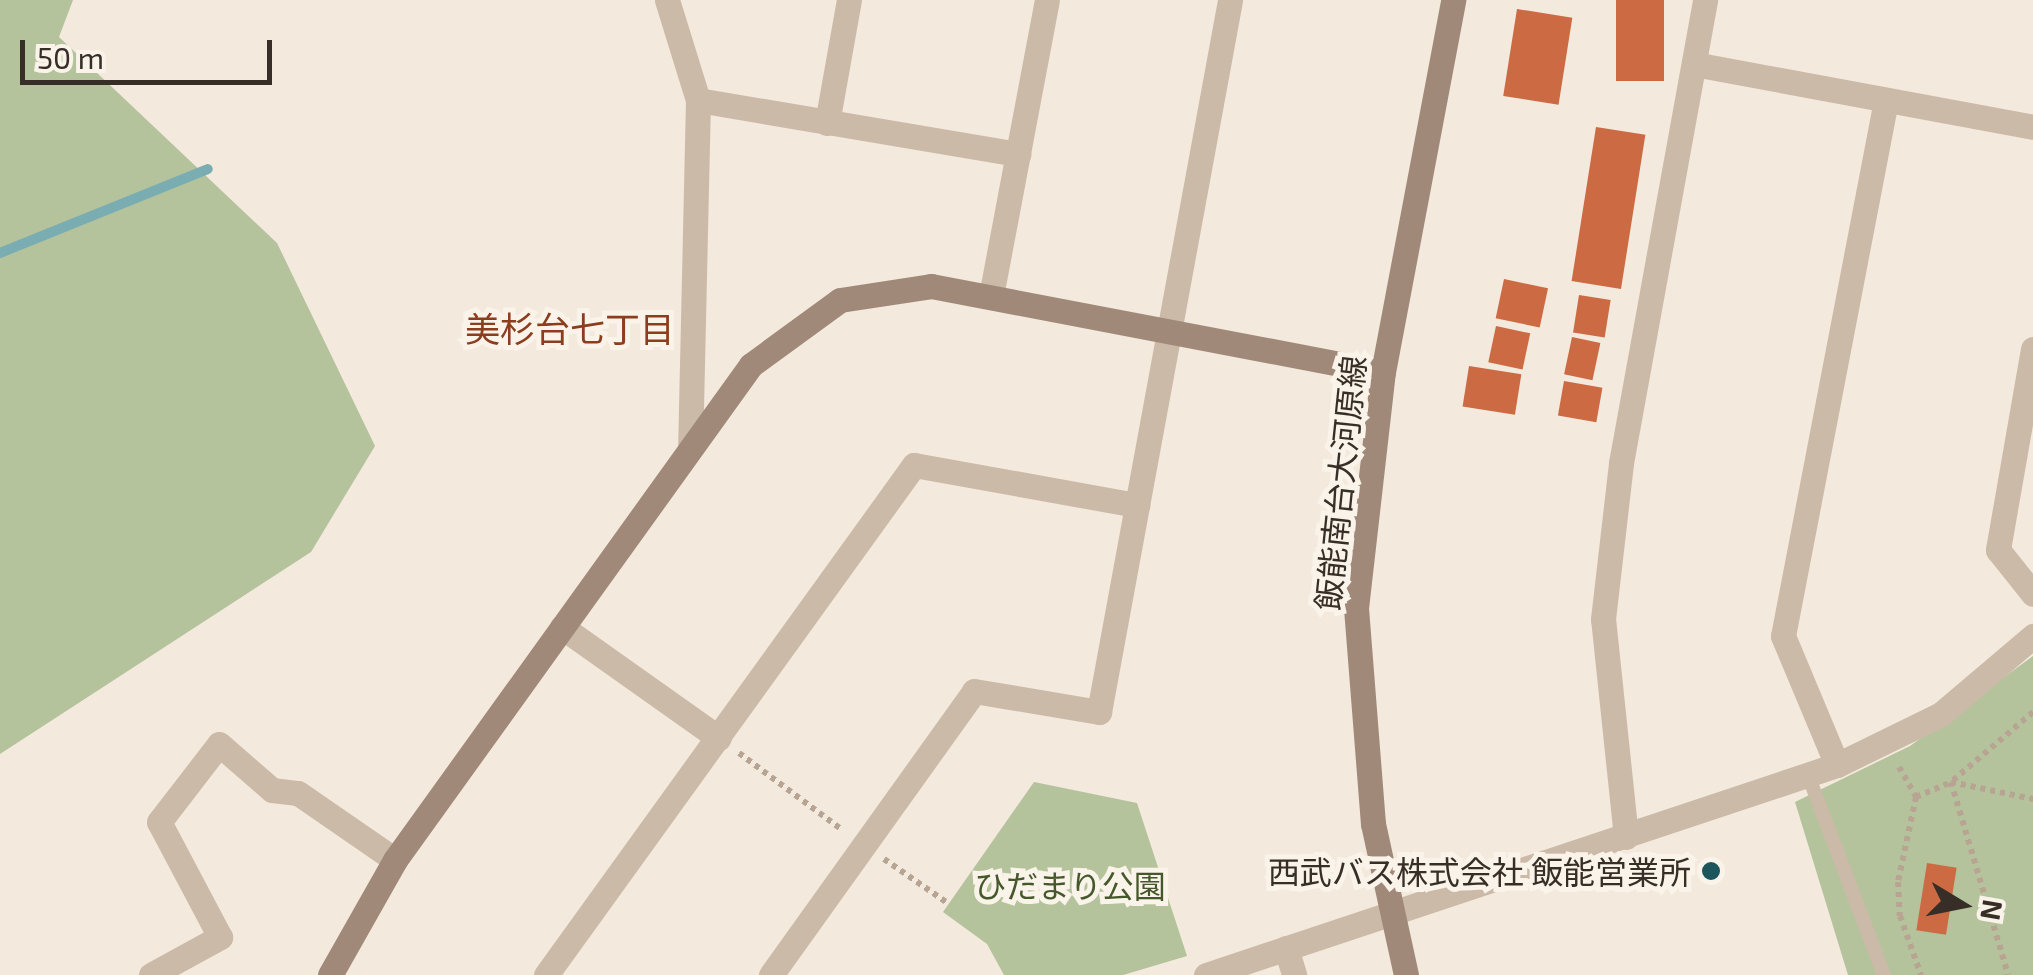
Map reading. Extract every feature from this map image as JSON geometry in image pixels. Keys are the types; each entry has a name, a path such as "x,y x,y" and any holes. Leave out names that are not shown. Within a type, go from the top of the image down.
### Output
{"street":[{"path":"666,0 698,100 690,447"},
{"path":"827,123 849,0"},
{"path":"991,296 1047,0"},
{"path":"771,975 974,690 1099,712 1230,0"},
{"name":"飯能南台大河原線","path":"1406,975 1386,914 1360,717 1356,608 1383,372 1453,0"},
{"path":"1626,837 1604,619 1621,462 1705,0"},
{"path":"1694,64 2033,127"},
{"path":"698,100 1018,154"},
{"path":"1837,766 1783,636 1886,100"},
{"path":"330,975 395,860 751,364 840,300 932,286 1170,328 1383,372"},
{"path":"2033,350 1998,550 2033,594"},
{"path":"546,975 914,465 1137,505"},
{"path":"562,627 719,738"},
{"path":"1206,975 1837,766 1941,714 2033,636"},
{"path":"151,975 220,938 159,822 219,744 272,790 298,793 395,860"},
{"path":"1286,948 1294,975"}],"lane":[{"path":"1808,775 1884,975"}],"path":[{"path":"1916,797 1951,782 2033,712"},
{"path":"719,738 948,904"},
{"path":"1885,742 1916,797 1898,882 1921,975"},
{"path":"1951,782 2033,799"},
{"path":"1951,782 2008,975"}],"green space":[{"path":"0,0 73,0 59,37 277,243 375,446 311,552 0,754"},
{"path":"2033,656 2033,975 1848,975 1795,802 1910,746"},
{"name":"ひだまり公園","path":"1034,782 1137,803 1187,956 1123,975 1004,975 987,944 943,912"}],"building":[{"path":"1616,0 1664,0 1664,81 1616,81"},
{"path":"1517,9 1572,18 1559,105 1503,96"},
{"path":"1596,127 1645,135 1621,289 1572,281"},
{"path":"1504,279 1548,288 1540,327 1496,318"},
{"path":"1579,295 1611,300 1605,338 1573,333"},
{"path":"1496,326 1530,333 1523,369 1488,362"},
{"path":"1572,337 1600,343 1592,380 1564,374"},
{"path":"1469,366 1521,374 1515,415 1463,406"},
{"path":"1564,381 1602,388 1596,422 1558,415"},
{"path":"1927,863 1957,868 1946,935 1916,930"}],"waterway":[{"path":"0,253 208,169"}],"place":[{"name":"西武バス株式会社 飯能営業所","path":"1711,871"}],"district":[{"name":"美杉台七丁目","path":"570,328"}]}
